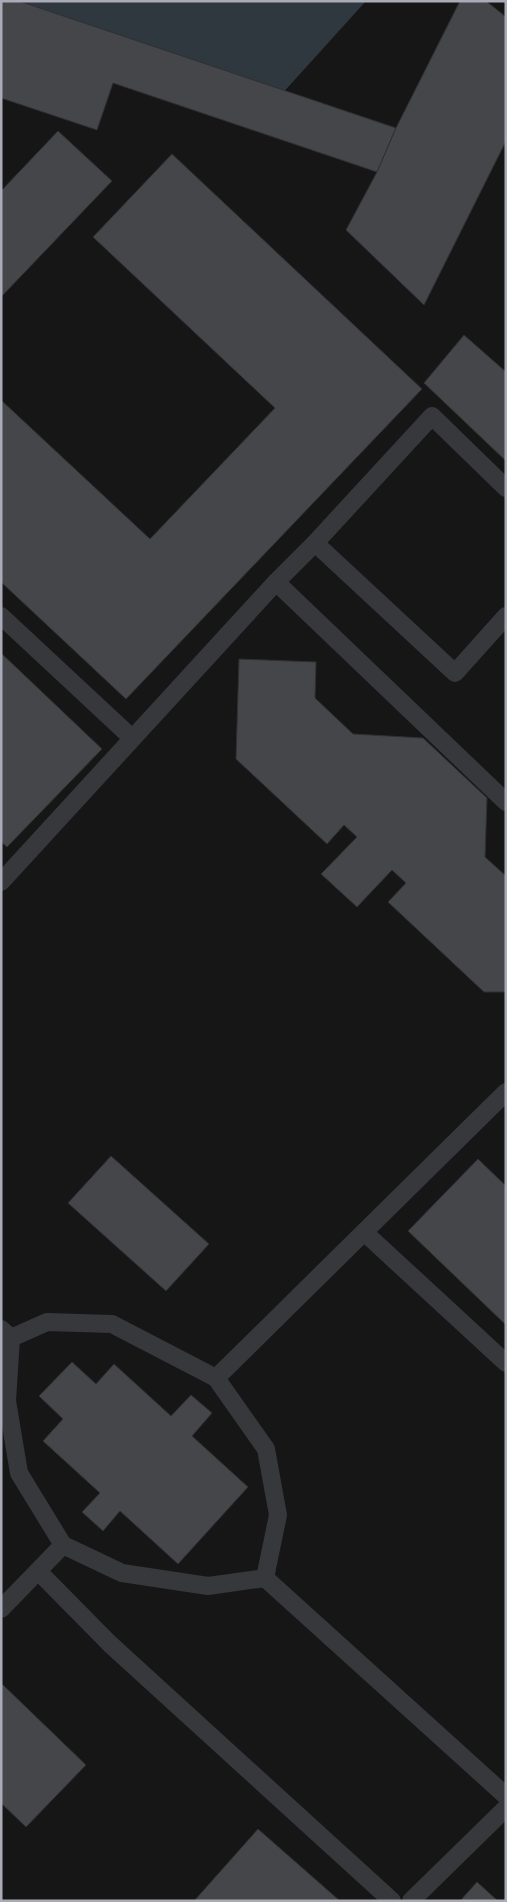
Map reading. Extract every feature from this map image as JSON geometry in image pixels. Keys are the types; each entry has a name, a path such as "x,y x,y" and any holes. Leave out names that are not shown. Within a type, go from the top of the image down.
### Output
{"lane":[{"path":"1,882 276,582 315,544 432,416 506,488"},
{"path":"315,544 455,673 506,616"},
{"path":"276,582 506,802"},
{"path":"1,616 132,738"},
{"path":"216,1378 364,1232 503,1100"},
{"path":"364,1232 506,1362"},
{"path":"47,1322 112,1324 216,1378 266,1449 278,1515 265,1578 208,1586 122,1573 63,1545 19,1473 7,1401 6,1333 47,1322"},
{"path":"1,1609 63,1545"},
{"path":"38,1571 110,1644 392,1901"},
{"path":"265,1578 506,1796"},
{"path":"411,1901 506,1808"}],"shaded area":[{"path":"2,1 366,1 280,96"}],"building":[{"path":"1,1 19,1 396,128 377,172 113,83 97,130 1,98"},
{"path":"460,1 486,1 506,17 506,141 424,305 346,230 377,172 396,128"},
{"path":"58,131 112,181 1,297 1,191"},
{"path":"172,154 422,389 126,699 1,582 1,400 150,539 275,408 93,237"},
{"path":"464,335 506,372 506,461 424,383"},
{"path":"1,653 102,749 7,847 1,842"},
{"path":"239,659 316,662 315,698 353,734 423,738 487,798 485,857 506,876 506,992 484,992 388,902 406,883 392,870 357,907 321,874 357,837 344,825 327,844 236,759"},
{"path":"111,1156 209,1244 166,1291 68,1203"},
{"path":"478,1159 506,1186 506,1325 408,1231"},
{"path":"72,1362 96,1384 114,1364 171,1416 191,1395 212,1413 192,1436 248,1487 178,1564 120,1511 103,1531 82,1512 100,1493 43,1441 63,1419 39,1396"},
{"path":"1,1683 86,1765 26,1827 1,1803"},
{"path":"258,1829 340,1901 194,1901"},
{"path":"477,1882 498,1901 460,1901"}]}
